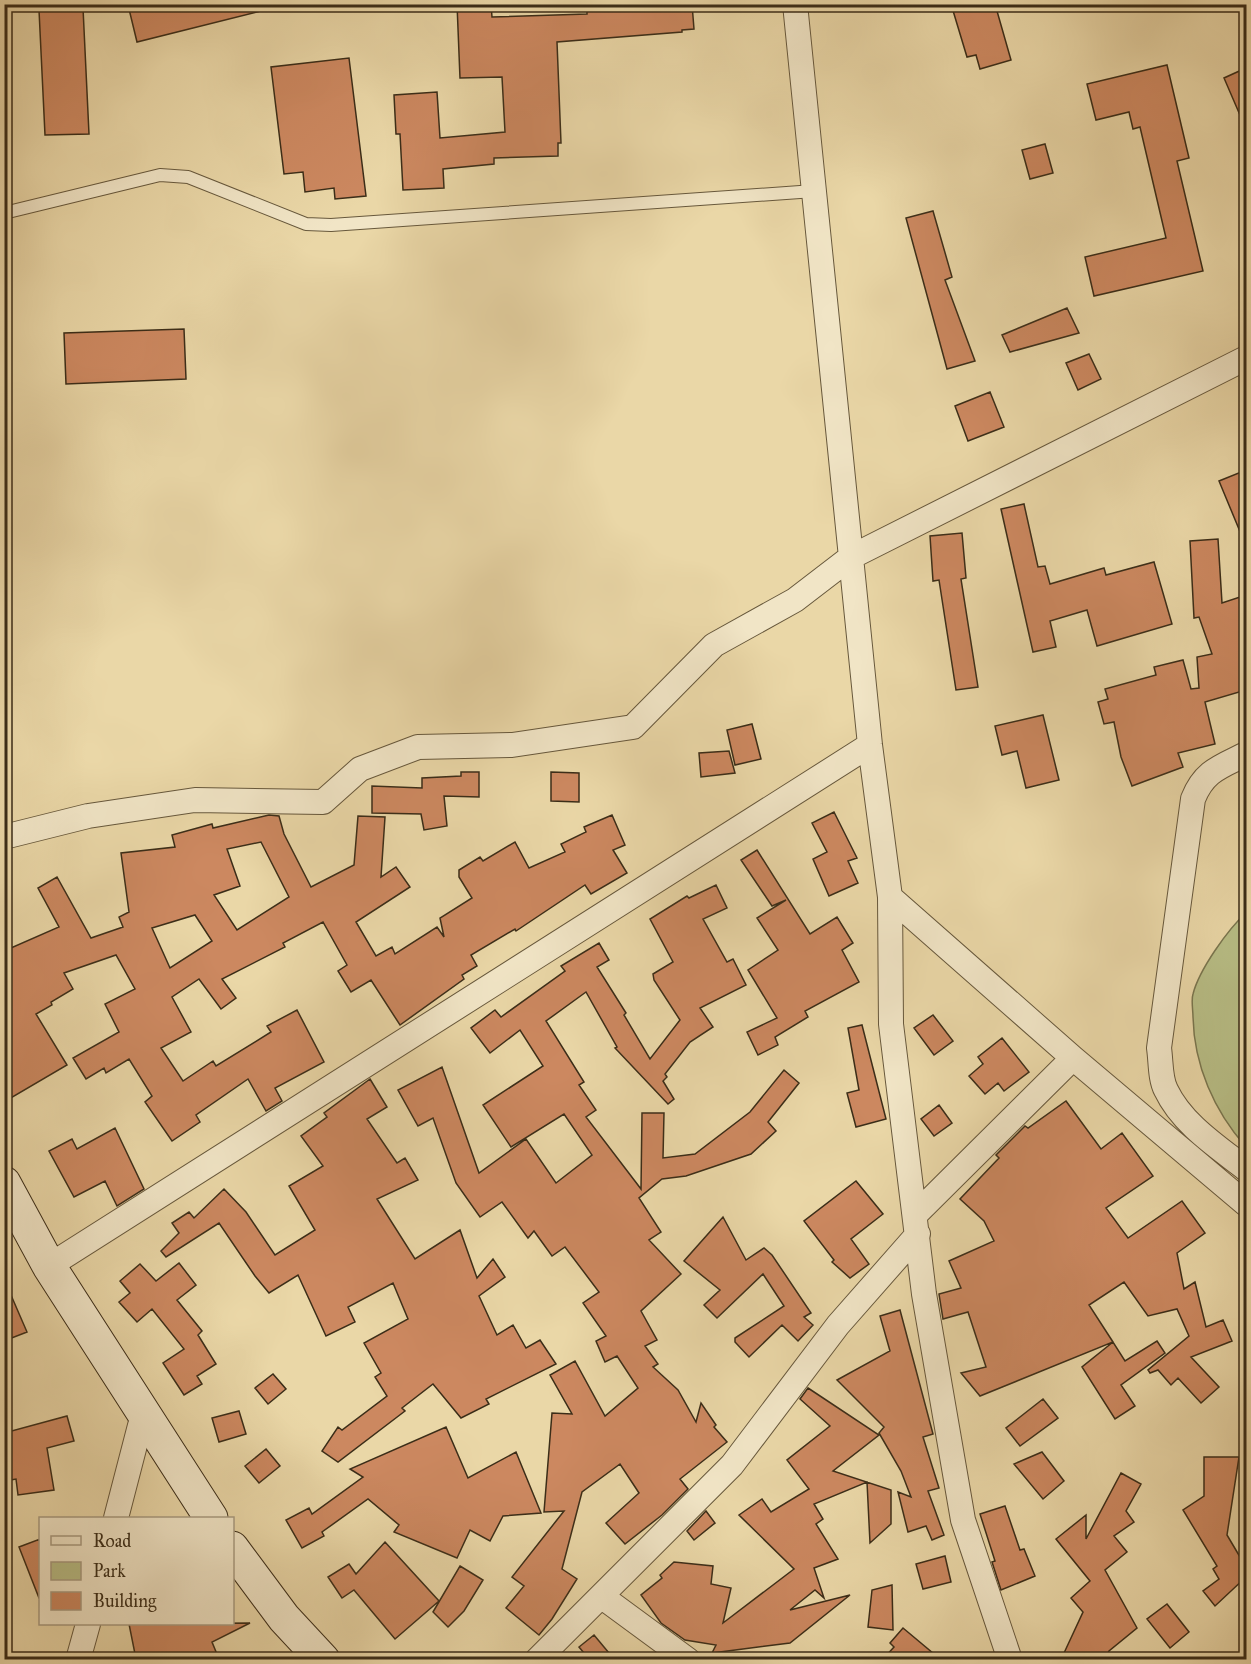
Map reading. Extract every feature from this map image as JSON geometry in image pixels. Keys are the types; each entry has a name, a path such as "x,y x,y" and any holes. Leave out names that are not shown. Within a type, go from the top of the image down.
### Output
{"street":[{"path":"795,4 870,745 890,897 891,1024 924,1294 963,1520 1010,1659"},
{"path":"4,837 88,816 195,800 323,802 360,769 418,747 512,745 633,727 714,645 795,600 851,557 1246,358"},
{"path":"49,1266 870,745"},
{"path":"1246,754 1214,769 1199,782 1193,800 1160,1048 1165,1089 1196,1129 1246,1169"},
{"path":"890,897 1073,1058 1246,1204"},
{"path":"537,1659 732,1465 917,1224 1073,1058"},
{"path":"4,1183 49,1266 210,1517"},
{"path":"116,1517 143,1414"},
{"path":"234,1551 284,1618 323,1659"},
{"path":"601,1596 688,1659"},
{"path":"78,1659 87,1625"}],"lane":[{"path":"4,213 160,175 188,177 306,224 331,225 813,191"}],"green space":[{"path":"1246,913 1246,1147 1215,1103 1202,1070 1194,1035 1192,996 1208,962 1223,939"}],"building":[{"path":"148,4 260,4 261,11 137,42 129,9"},
{"path":"457,4 491,4 492,17 587,14 587,9 692,4 694,29 682,30 682,32 557,42 561,143 558,143 558,156 494,158 494,164 443,169 444,188 403,190 400,134 396,134 394,95 437,92 440,138 505,132 502,77 460,78"},
{"path":"951,4 995,4 1011,60 980,69 976,55 967,57"},
{"path":"83,8 89,134 45,135 39,10"},
{"path":"349,58 366,196 335,199 334,188 305,192 303,172 284,174 271,67"},
{"path":"1167,65 1189,158 1177,161 1203,271 1094,296 1085,257 1166,238 1140,127 1133,129 1129,112 1096,120 1087,84"},
{"path":"1246,68 1246,129 1224,78"},
{"path":"1045,144 1053,173 1030,179 1022,150"},
{"path":"933,211 952,277 945,280 975,361 947,369 906,218"},
{"path":"1067,308 1079,333 1010,352 1002,335"},
{"path":"184,329 186,379 66,384 64,333"},
{"path":"1089,354 1101,379 1078,390 1066,363"},
{"path":"990,392 1004,427 968,441 955,406"},
{"path":"1246,470 1246,546 1219,481"},
{"path":"1024,504 1038,567 1045,566 1050,584 1104,568 1106,575 1154,562 1172,624 1097,646 1087,610 1050,621 1056,647 1033,652 1001,509"},
{"path":"962,533 966,578 961,579 978,687 956,690 939,580 933,581 930,536"},
{"path":"1218,539 1222,603 1246,595 1246,690 1205,702 1215,744 1178,753 1183,767 1132,786 1121,757 1114,722 1104,724 1098,702 1108,699 1105,689 1156,675 1154,667 1183,660 1191,689 1199,688 1197,657 1212,654 1199,617 1194,618 1190,541"},
{"path":"1043,715 1059,780 1026,788 1017,751 1002,755 995,726"},
{"path":"752,724 761,759 735,765 727,730"},
{"path":"729,751 735,773 701,777 699,753"},
{"path":"461,772 479,772 479,797 444,796 447,826 424,830 421,814 372,813 372,786 422,788 422,778 461,776"},
{"path":"551,772 579,773 579,802 551,801"},
{"path":"834,812 857,858 848,861 858,883 829,896 813,859 827,852 812,823"},
{"path":"269,815 279,816 284,834 311,887 354,865 358,816 385,817 381,877 396,867 410,887 356,922 376,956 392,947 395,954 437,927 444,937 440,918 472,898 459,877 459,870 480,857 483,861 515,842 529,868 565,852 561,844 586,832 584,827 612,815 625,845 613,850 627,873 591,894 585,885 516,931 515,929 471,955 477,966 462,975 464,979 400,1025 371,980 351,992 338,971 347,965 323,922 283,943 285,947 222,979 236,998 221,1009 199,979 172,997 191,1032 161,1048 183,1081 213,1061 216,1066 271,1032 267,1026 297,1010 324,1062 275,1088 282,1101 266,1111 248,1079 196,1115 200,1122 172,1141 145,1102 152,1096 129,1059 106,1073 104,1068 86,1079 73,1058 119,1032 105,1004 135,989 116,955 64,973 73,989 36,1014 67,1065 4,1102 4,951 59,927 38,888 57,877 91,938 123,927 119,917 129,912 121,853 175,847 172,835 212,824 213,828","holes":["261,842 289,897 237,930 214,895 240,886 227,849","195,915 212,941 170,968 152,928"]},
{"path":"757,850 810,934 837,917 853,943 842,950 859,982 805,1011 808,1017 775,1037 778,1045 758,1055 747,1032 777,1018 748,970 778,950 757,918 786,900 772,906 741,860"},
{"path":"716,885 727,908 703,919 727,962 733,959 746,985 700,1008 713,1027 690,1042 665,1074 667,1077 663,1081 674,1099 668,1104 615,1048 617,1047 586,992 546,1021 584,1082 579,1085 596,1110 586,1117 641,1189 642,1113 664,1113 663,1158 695,1154 750,1112 784,1070 799,1083 768,1122 776,1131 751,1154 686,1176 662,1179 639,1198 661,1232 649,1240 681,1274 641,1311 657,1340 645,1346 658,1364 653,1367 678,1390 696,1422 701,1403 716,1425 714,1427 727,1442 680,1479 688,1489 662,1515 625,1544 606,1523 639,1493 620,1464 582,1492 562,1569 577,1579 539,1635 506,1608 524,1586 512,1577 564,1511 544,1512 552,1413 572,1414 550,1375 575,1361 605,1416 638,1388 617,1356 605,1362 596,1341 606,1336 583,1303 599,1292 565,1247 552,1256 534,1231 528,1238 502,1202 480,1217 456,1183 433,1118 418,1126 398,1090 442,1067 479,1173 526,1139 556,1183 592,1155 564,1114 511,1147 483,1105 543,1066 520,1030 490,1053 471,1028 495,1010 501,1017 565,971 561,966 599,943 609,960 597,967 626,1013 624,1015 650,1059 680,1020 654,980 653,974 673,962 650,919 687,896 689,898"},
{"path":"933,1015 953,1041 934,1055 914,1028"},
{"path":"862,1025 886,1119 856,1127 847,1093 859,1090 848,1028"},
{"path":"1002,1038 1029,1072 1004,1091 998,1083 985,1094 969,1076 983,1064 978,1057"},
{"path":"370,1079 387,1107 367,1119 397,1163 405,1158 418,1180 377,1199 415,1259 460,1230 477,1278 493,1259 505,1277 479,1296 497,1335 513,1325 526,1348 540,1340 556,1364 486,1399 489,1404 461,1418 433,1384 402,1408 405,1411 338,1462 322,1451 338,1427 342,1430 387,1396 375,1377 381,1373 364,1343 408,1319 393,1283 348,1307 355,1322 326,1336 298,1275 269,1293 219,1223 166,1257 161,1251 179,1233 172,1223 189,1212 194,1218 224,1189 246,1212 275,1255 315,1230 289,1186 323,1166 301,1136 327,1117 324,1113"},
{"path":"1066,1101 1101,1149 1122,1133 1153,1176 1106,1208 1128,1238 1182,1201 1205,1233 1177,1253 1184,1289 1195,1282 1206,1327 1223,1320 1232,1341 1191,1357 1219,1387 1201,1403 1178,1378 1171,1385 1158,1370 1150,1373 1148,1370 1189,1336 1177,1309 1148,1316 1124,1282 1089,1305 1113,1342 980,1396 961,1373 986,1367 968,1312 943,1319 939,1294 961,1288 949,1261 994,1241 984,1221 960,1199 999,1158 996,1155 1025,1126 1028,1128"},
{"path":"939,1105 952,1123 934,1136 921,1119"},
{"path":"115,1128 144,1189 117,1206 105,1181 74,1197 49,1151 72,1139 77,1149"},
{"path":"856,1181 883,1214 851,1239 869,1264 850,1278 832,1262 834,1260 804,1221"},
{"path":"723,1217 746,1260 764,1248 772,1255 811,1313 804,1317 813,1325 798,1341 782,1325 749,1357 735,1342 735,1338 784,1306 763,1274 717,1318 704,1305 720,1290 684,1261"},
{"path":"179,1263 196,1285 177,1300 202,1331 198,1335 216,1364 197,1376 202,1384 184,1395 163,1363 184,1349 152,1309 137,1322 119,1302 130,1293 120,1281 140,1264 156,1281"},
{"path":"4,1279 27,1332 4,1341"},
{"path":"900,1310 933,1434 923,1437 939,1488 928,1491 944,1535 932,1540 926,1526 908,1532 898,1492 911,1497 901,1471 879,1433 884,1427 837,1380 890,1351 880,1316"},
{"path":"1157,1341 1165,1353 1121,1385 1135,1406 1115,1419 1082,1367 1113,1342 1125,1361"},
{"path":"273,1374 286,1389 268,1404 255,1388"},
{"path":"808,1388 879,1435 833,1471 867,1482 814,1504 823,1519 816,1524 838,1559 814,1568 824,1598 815,1590 790,1610 850,1595 790,1643 712,1653 716,1645 685,1640 661,1623 641,1595 662,1578 660,1575 674,1562 713,1566 711,1584 731,1588 723,1623 794,1569 739,1515 762,1499 771,1512 809,1489 787,1460 830,1426 800,1399"},
{"path":"1043,1399 1058,1418 1020,1446 1006,1428"},
{"path":"239,1411 246,1434 219,1442 212,1418"},
{"path":"67,1416 74,1441 47,1448 54,1490 18,1495 16,1479 4,1481 4,1433"},
{"path":"446,1427 468,1478 516,1452 541,1513 503,1516 490,1541 470,1530 457,1558 394,1532 399,1525 368,1499 322,1532 324,1536 302,1548 286,1520 309,1508 312,1514 363,1477 350,1469"},
{"path":"266,1449 280,1466 259,1483 245,1466"},
{"path":"1042,1452 1064,1481 1043,1499 1014,1464"},
{"path":"1204,1457 1239,1457 1227,1535 1246,1567 1246,1577 1215,1606 1203,1591 1219,1579 1213,1569 1217,1566 1183,1510 1204,1496"},
{"path":"1121,1473 1141,1484 1126,1511 1134,1522 1114,1536 1127,1552 1105,1570 1137,1628 1109,1651 1105,1659 1078,1659 1064,1653 1083,1612 1071,1598 1090,1581 1056,1539 1086,1515 1086,1539"},
{"path":"867,1482 891,1490 891,1524 870,1543"},
{"path":"1005,1506 1020,1550 1024,1549 1035,1576 1001,1590 992,1562 995,1561 980,1514"},
{"path":"706,1511 715,1523 694,1540 687,1531"},
{"path":"39,1539 39,1598 19,1547"},
{"path":"385,1542 439,1601 395,1639 354,1590 342,1598 328,1577 349,1564 356,1574"},
{"path":"945,1556 951,1582 923,1589 916,1564"},
{"path":"460,1566 483,1580 464,1611 448,1627 433,1612"},
{"path":"892,1585 893,1630 868,1627 872,1590"},
{"path":"1167,1604 1189,1632 1170,1648 1147,1619"},
{"path":"234,1623 250,1623 212,1642 219,1659 136,1659 129,1625 234,1625"},
{"path":"903,1628 940,1659 883,1659 894,1647 890,1643"},
{"path":"594,1635 614,1659 589,1659 579,1647"}]}
